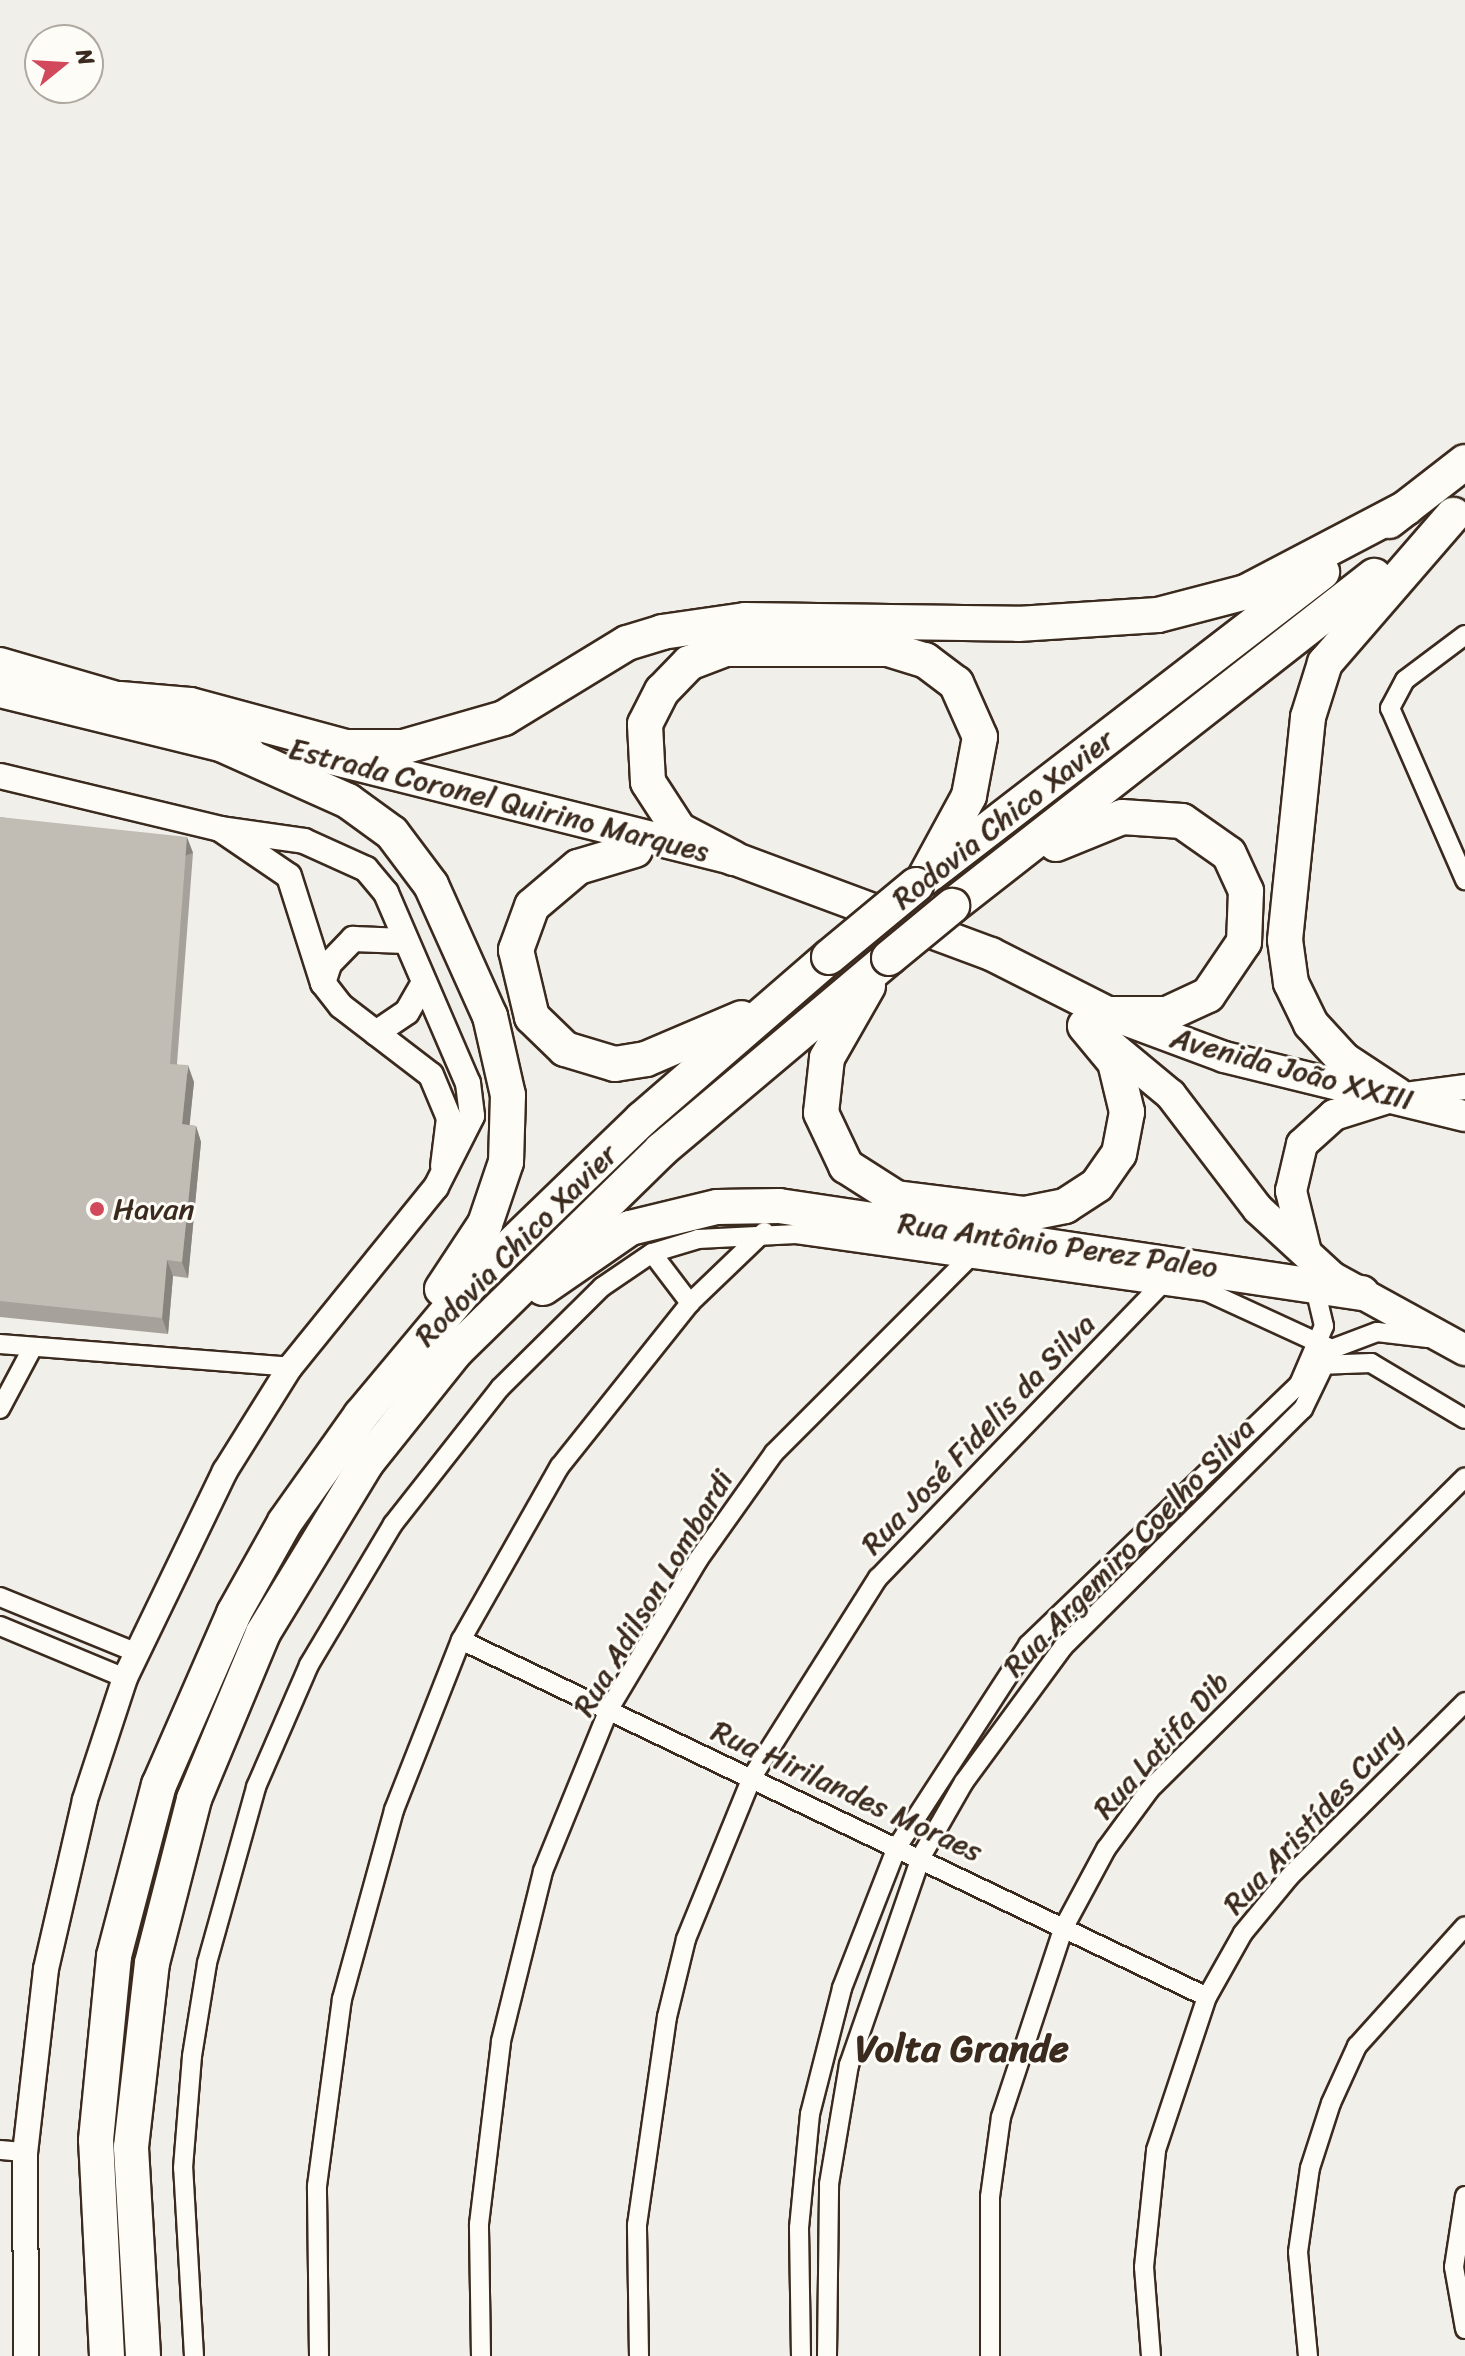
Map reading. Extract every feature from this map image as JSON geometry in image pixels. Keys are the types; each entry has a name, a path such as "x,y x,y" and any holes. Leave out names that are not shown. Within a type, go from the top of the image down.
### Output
{"highway":[{"name":"Rodovia Chico Xavier","path":"107,2356 96,2140 114,1956 132,1877 195,1692 285,1522 361,1415 553,1202 775,1003 920,882 1465,462"},
{"path":"120,699 190,705 346,747 403,747 504,718 607,654 662,632 745,620 1018,624 1158,615 1246,592 1406,508"},
{"name":"Rodovia Chico Xavier","path":"143,2356 133,2120 137,2051 172,1875 194,1799 263,1633 367,1462 456,1351 587,1217 755,1065 952,906 1459,510"},
{"path":"1397,1095 1344,1060 1311,1024 1288,973 1287,925 1308,717 1325,663 1459,510"},
{"path":"733,858 679,830 652,792 642,744 662,691 689,663 726,649 888,649 925,660 956,683 980,737 969,796 920,882"},
{"name":"Estrada Coronel Quirino Marques","path":"0,664 120,699 733,858 985,962"},
{"name":"Estrada Coronel Quirino Marques","path":"0,691 635,850 985,962"},
{"path":"223,745 348,801 392,833 431,885 503,1059 509,1130 497,1196 470,1252 361,1415"},
{"path":"985,882 1122,817 1164,816 1217,840 1246,891 1248,926 1237,958 1208,995 1182,1009 1098,1020 985,962"},
{"path":"635,850 560,877 527,916 517,972 546,1035 588,1059 615,1064 646,1059 775,1003"},
{"path":"886,961 831,1048 821,1113 846,1166 896,1198 1025,1214 1065,1206 1097,1185 1119,1154 1127,1112 1115,1062 1098,1020"},
{"path":"367,1462 463,1359 583,1255 630,1228 680,1213 779,1206 1310,1268 1362,1293"}],"main road":[{"name":"Avenida João XXIII","path":"1098,1020 1224,1057 1397,1095 1465,1116"},
{"name":"Avenida João XXIII","path":"1098,1020 1171,1095 1258,1209 1310,1268"},
{"path":"1310,1268 1291,1191 1302,1144 1334,1115 1397,1095"},
{"path":"1362,1293 1455,1345"}],"street":[{"path":"1465,635 1405,680 1390,708 1465,880"},
{"path":"0,776 220,829 304,841 355,861 378,881 472,1100 468,1134 436,1187 290,1367 218,1485 125,1678 65,1877 46,1969 25,2152 26,2356"},
{"path":"220,829 289,876 323,983 376,1033 419,1062 446,1102 448,1153 436,1187"},
{"path":"323,983 329,964 353,939 405,941"},
{"path":"376,1033 407,1012 424,983"},
{"path":"1397,1095 1465,1087"},
{"path":"319,2356 317,2186 342,1999 394,1810 461,1640 560,1466 690,1303 764,1232"},
{"name":"Rua Antônio Perez Paleo","path":"652,1253 764,1232 965,1262 1163,1283 1241,1301 1327,1345"},
{"path":"194,2356 183,2168 192,2056 229,1871 281,1724 350,1588 432,1467 602,1287 652,1253 690,1303"},
{"name":"Rua Adilson Lombardi","path":"481,2356 479,2224 501,2041 543,1871 609,1709 698,1560 774,1453 965,1262"},
{"name":"Rua Argemiro Coelho Silva","path":"827,2356 829,2184 849,2065 921,1857 999,1726 1037,1677 1303,1409 1327,1345 1323,1310 1310,1268"},
{"name":"Rua José Fidelis da Silva","path":"639,2356 637,2225 667,2017 686,1939 752,1777 878,1578 1163,1283"},
{"path":"1327,1345 1377,1332 1455,1345"},
{"path":"0,1344 290,1367"},
{"path":"0,1409 33,1347"},
{"path":"1319,1366 1371,1363 1465,1419"},
{"name":"Rua Argemiro Coelho Silva","path":"801,2356 799,2228 810,2114 842,1988 897,1847 1028,1645 1319,1366"},
{"name":"Rua Latifa Dib","path":"990,2356 990,2197 1001,2117 1064,1927 1106,1849 1150,1789 1465,1477"},
{"path":"0,1597 137,1653"},
{"path":"0,1626 125,1678"},
{"name":"Rua Hirilandes Moraes","path":"461,1640 921,1857 1207,1997"},
{"name":"Rua Aristídes Cury","path":"1151,2356 1144,2267 1153,2165 1169,2098 1207,1997 1243,1933 1290,1876 1465,1702"},
{"path":"1308,2356 1298,2252 1310,2168 1331,2103 1357,2046 1465,1926"},
{"path":"0,2150 25,2152"},
{"path":"1465,2196 1454,2267 1465,2329"}],"building":[{"path":"0,817 187,837 170,1064 188,1065 182,1124 196,1126 182,1262 167,1260 162,1318 0,1301"}],"place":[{"name":"Havan","path":"97,1209"}],"district":[{"name":"Volta Grande","path":"962,2049"}]}
